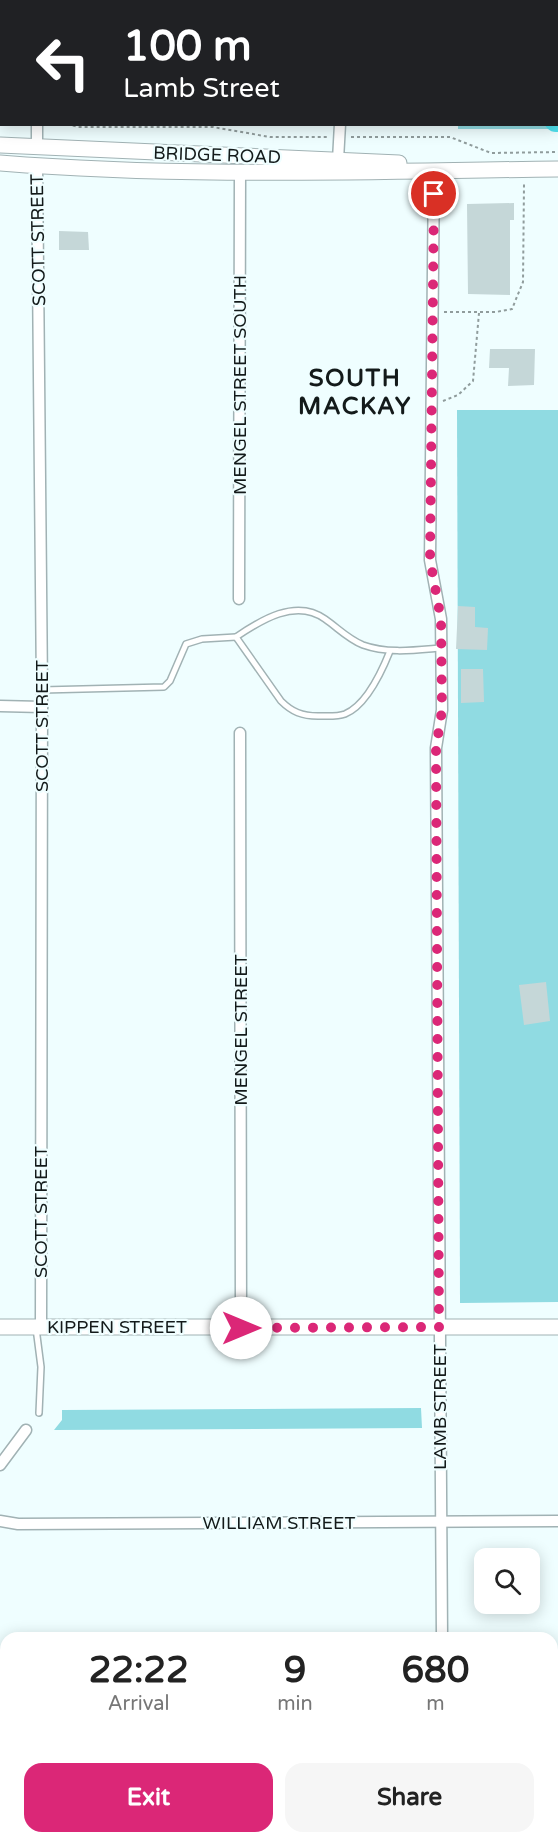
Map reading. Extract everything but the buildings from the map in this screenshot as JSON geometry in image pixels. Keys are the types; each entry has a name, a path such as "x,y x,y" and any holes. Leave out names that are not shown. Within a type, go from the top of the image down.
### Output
{"street":[{"name":"SCOTT STREET","path":"38,126 42,690 38,1327"},
{"path":"338,166 340,126"},
{"name":"BRIDGE ROAD","path":"0,145 240,155 338,166 434,170 558,169"},
{"path":"240,155 240,172"},
{"name":"BRIDGE ROAD","path":"0,162 126,172 240,172 338,166"},
{"name":"LAMB STREET","path":"434,170 430,560 440,610 442,710 436,748 442,1632"},
{"name":"MENGEL STREET SOUTH","path":"239,599 240,172"},
{"path":"0,706 42,707"},
{"name":"MENGEL STREET","path":"240,733 241,1328"},
{"name":"KIPPEN STREET","path":"0,1327 558,1327"},
{"path":"0,1465 26,1430"},
{"name":"WILLIAM STREET","path":"0,1521 18,1524 558,1521"}],"lane":[{"path":"42,690 164,687 170,681 186,644 202,639 236,638 264,620 284,612 303,610 316,613 362,645 390,651 441,648"},
{"path":"236,638 281,701 289,709 306,716 339,716 356,707 377,677 390,651"},
{"name":"SCOTT STREET","path":"38,1327 41,1367 39,1413"}],"path":[{"path":"74,126 213,127 270,137 450,137 491,153 558,152"},
{"path":"432,312 479,313 512,309 523,282 524,170"},
{"path":"431,405 458,395 473,381 479,313"}],"shaded area":[{"path":"458,126 558,126 558,129 458,129"},
{"path":"457,410 558,410 558,1302 460,1303"},
{"path":"421,1408 422,1428 54,1430 62,1420 62,1410"}],"district":[{"name":"SOUTH MACKAY","path":"355,392"}],"route":[{"path":"241,1328 439,1327 436,748 442,710 441,619 430,560 434,194"}]}
